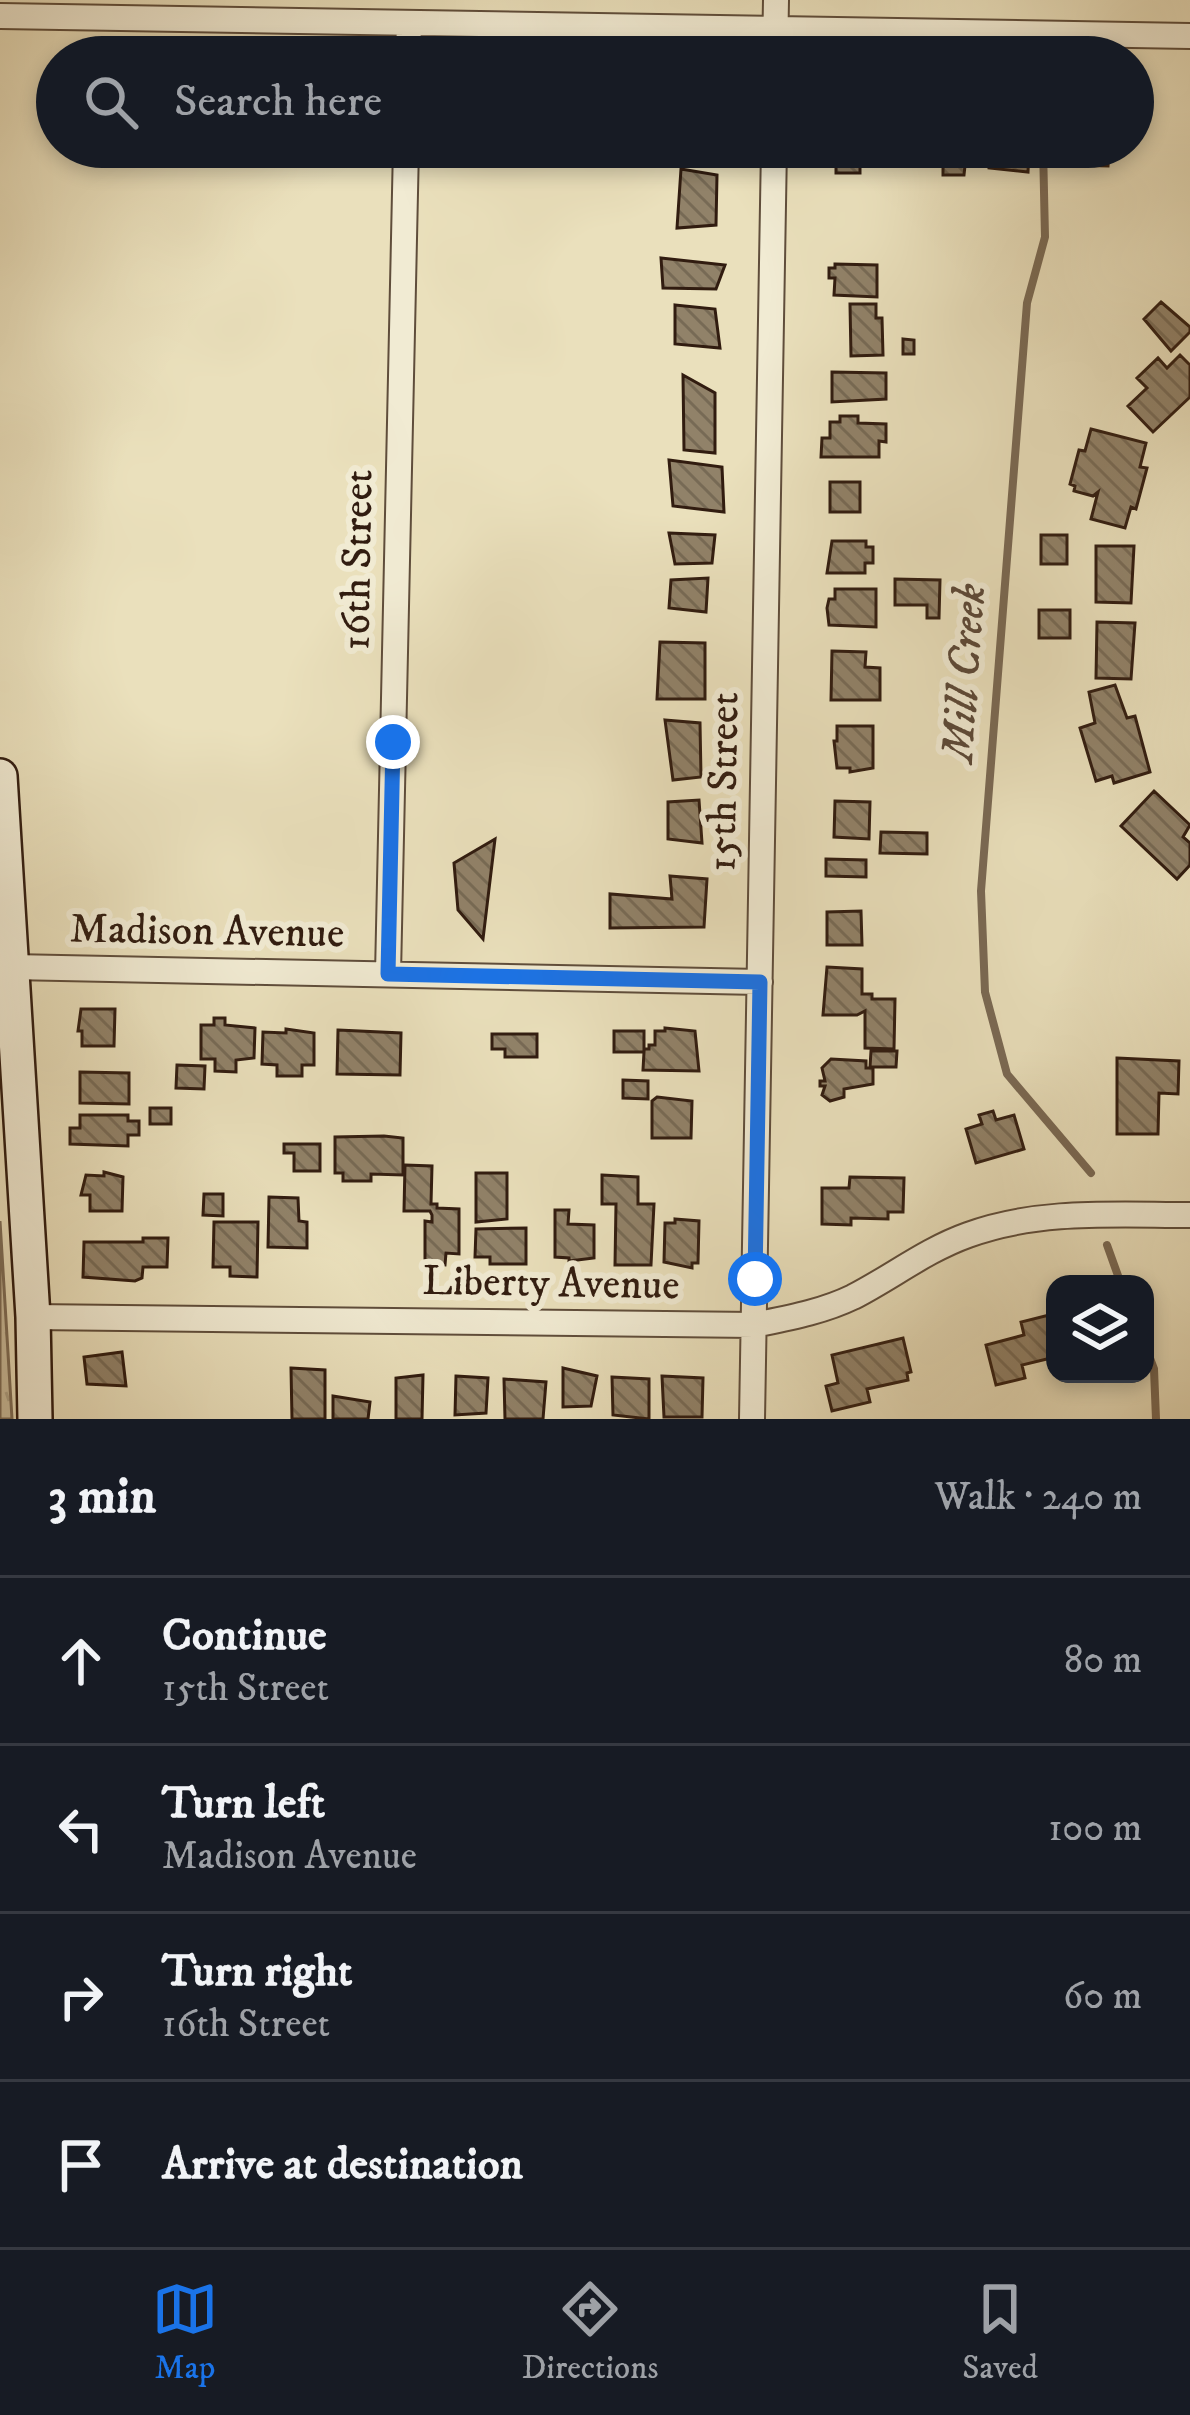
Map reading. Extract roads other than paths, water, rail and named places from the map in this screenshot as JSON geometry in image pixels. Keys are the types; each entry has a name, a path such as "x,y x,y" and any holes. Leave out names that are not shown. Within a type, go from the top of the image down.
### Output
{"street":[{"path":"776,0 776,36"},
{"path":"0,16 355,11 409,23 1190,35"},
{"path":"409,23 409,36"},
{"name":"16th Street","path":"388,974 406,168"},
{"name":"15th Street","path":"752,1419 774,168"},
{"path":"0,776 35,1419"},
{"name":"Madison Avenue","path":"12,967 760,982"},
{"name":"Liberty Avenue","path":"33,1317 754,1325 848,1299 946,1243 1004,1223 1088,1214 1190,1215"}],"waterway":[{"name":"Mill Creek","path":"1043,168 1045,237 1027,303 981,891 985,992 1007,1074 1091,1173"},
{"name":"Mill Creek","path":"1107,1245 1118,1275"},
{"name":"Mill Creek","path":"1154,1369 1156,1419"}]}
